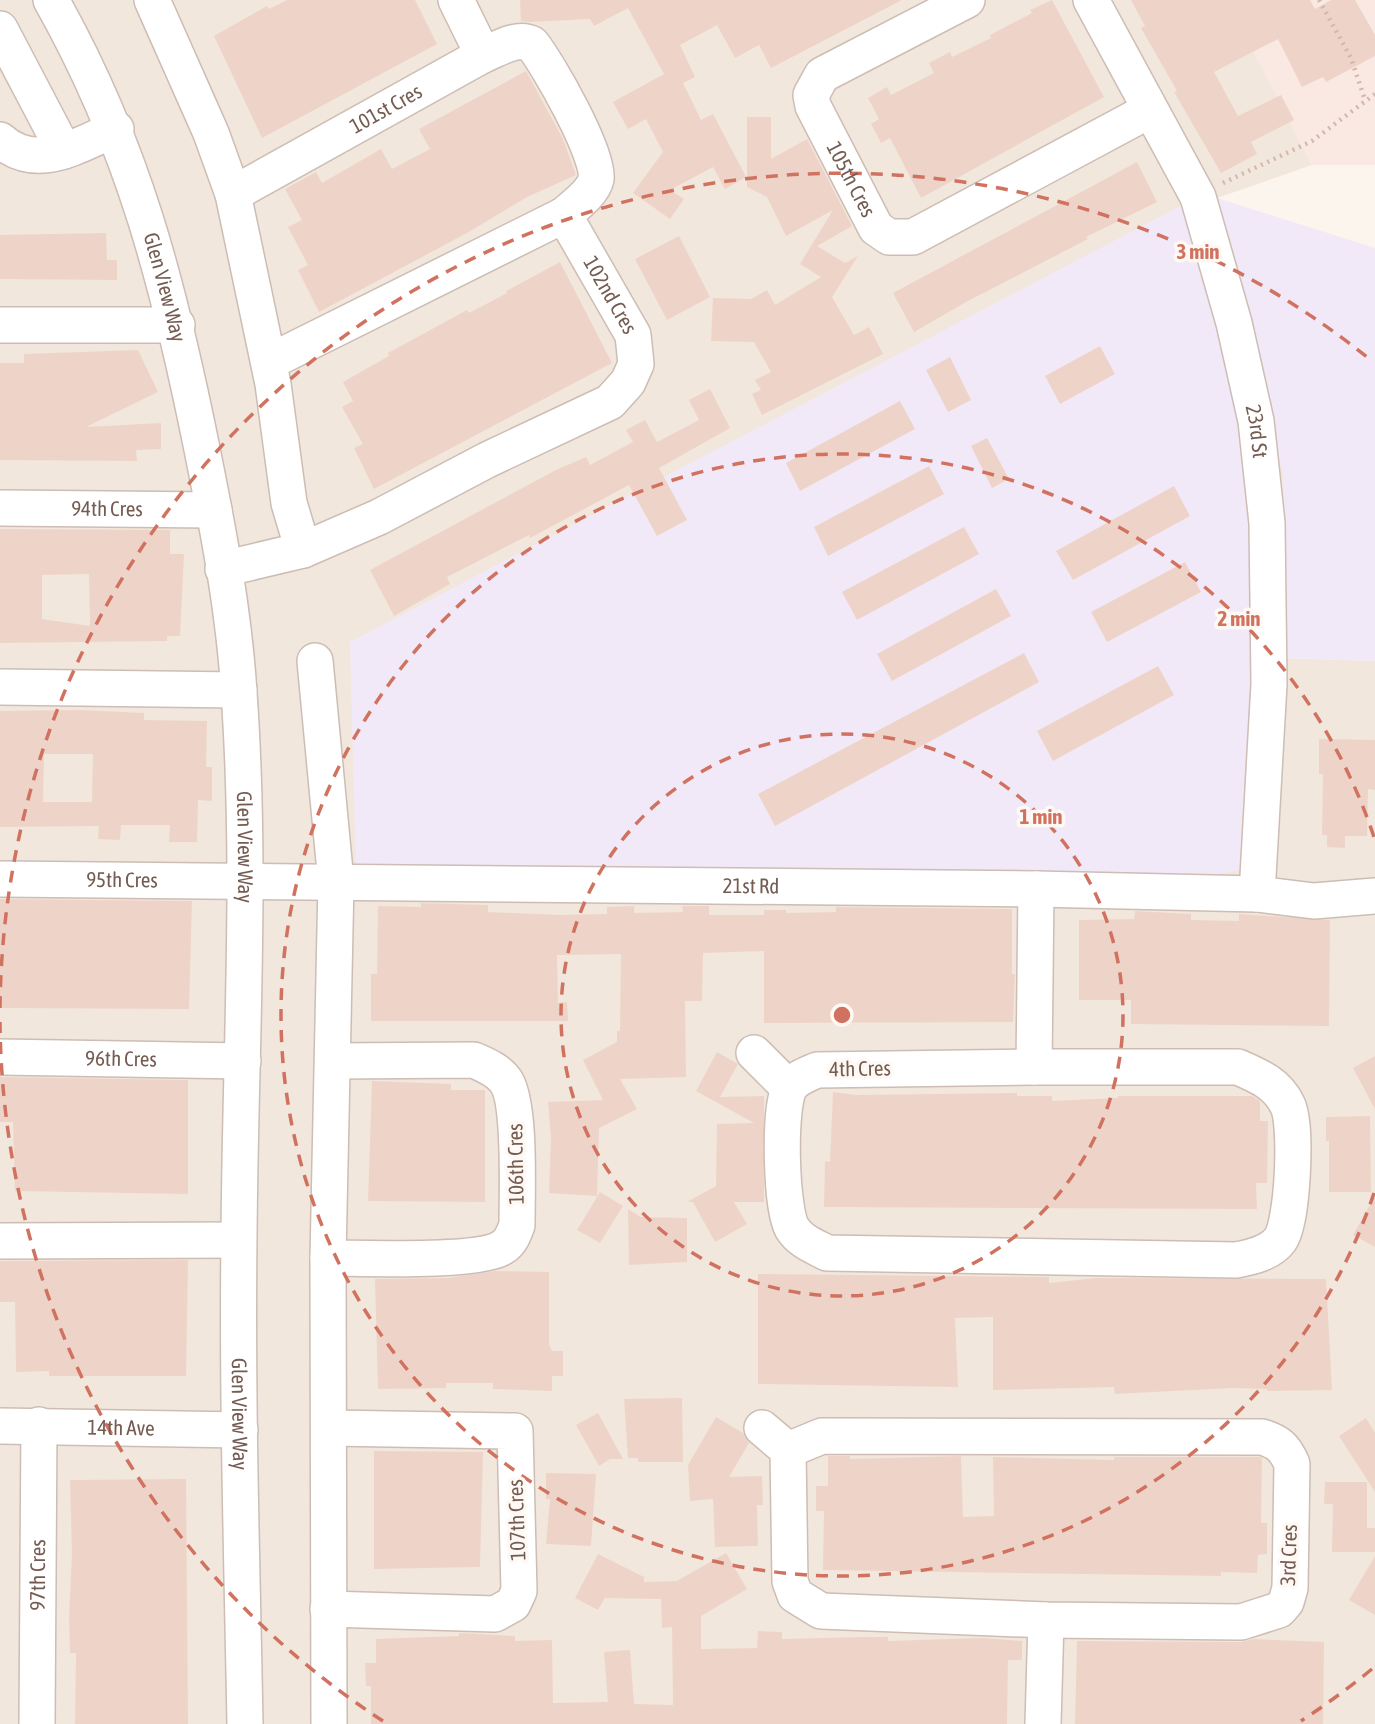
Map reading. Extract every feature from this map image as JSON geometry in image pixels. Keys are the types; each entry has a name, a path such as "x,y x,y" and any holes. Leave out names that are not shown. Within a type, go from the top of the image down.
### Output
{"street":[{"name":"Glen View Way","path":"51,0 116,128 139,194 177,325 214,510 239,690 246,883 239,1240 245,1724"},
{"path":"456,0 484,55"},
{"name":"105th Cres","path":"967,0 821,75 811,95 813,106 876,229 889,237 913,237 1150,110"},
{"name":"23rd St","path":"1091,0 1198,197 1234,323 1255,421 1267,523 1269,684 1257,894"},
{"path":"164,4 233,194 269,362 289,503 303,550"},
{"path":"0,29 64,151"},
{"name":"101st Cres","path":"233,194 484,55 525,40 532,44 594,157 596,180 583,198 564,215"},
{"path":"0,140 15,153 50,157 116,128"},
{"path":"269,362 564,215"},
{"name":"102nd Cres","path":"223,569 303,550 379,517 487,460 610,402 628,382 636,364 633,335 564,215"},
{"path":"0,324 177,325"},
{"name":"94th Cres","path":"0,508 214,510"},
{"path":"315,660 336,883 328,1258 329,1724"},
{"path":"0,687 239,690"},
{"name":"95th Cres","path":"0,879 246,883"},
{"name":"21st Rd","path":"246,883 1036,889 1257,894 1314,901 1375,896"},
{"path":"1034,1067 1036,889"},
{"path":"754,1053 789,1088"},
{"name":"96th Cres","path":"0,1057 243,1061"},
{"name":"106th Cres","path":"328,1258 477,1255 501,1248 512,1239 517,1225 514,1101 506,1081 489,1067 474,1060 332,1061"},
{"name":"4th Cres","path":"1238,1068 1269,1080 1288,1106 1292,1129 1289,1223 1279,1242 1264,1252 1236,1260 827,1253 805,1242 793,1229 785,1209 784,1114 789,1088 800,1077 817,1070 1238,1068"},
{"path":"0,1241 239,1240"},
{"name":"97th Cres","path":"37,1724 39,1425"},
{"name":"14th Ave","path":"0,1426 240,1430"},
{"name":"107th Cres","path":"328,1609 495,1614 513,1604 519,1591 515,1431 330,1428"},
{"name":"3rd Cres","path":"822,1436 1262,1437 1285,1449 1292,1464 1290,1588 1286,1602 1279,1610 1241,1622 1046,1620 821,1611 804,1603 796,1595 790,1581 775,1439 822,1436"},
{"path":"1044,1724 1046,1620"}],"path":[{"path":"1319,0 1351,58 1365,100"},
{"path":"1198,197 1312,141 1375,94"}],"shaded area":[{"path":"0,0 1227,0 1312,165 1217,198 1283,471 1281,658 1375,661 1375,1724 0,1724"},
{"path":"1227,0 1375,0 1375,165 1312,165"},
{"path":"1217,198 1375,248 1375,661 1281,658 1283,471"},
{"path":"1186,203 1245,444 1258,647 1239,870 1214,875 356,875 350,642"}],"building":[{"path":"287,0 415,0 437,44 262,138 214,36 267,6 269,9"},
{"path":"520,0 902,0 771,68 759,45 735,58 717,25 680,45 695,77 683,83 701,120 713,114 746,177 725,189 713,167 670,190 684,199 670,219 633,193 663,152 646,119 628,129 613,102 664,74 628,8 594,26 590,19 530,22 521,21"},
{"path":"1052,0 1104,97 921,198 890,138 881,143 871,124 879,119 868,98 887,87 891,95 934,73 929,63 950,52 952,57 991,38 990,35 1032,13 1030,10"},
{"path":"1131,0 1310,0 1315,9 1331,0 1355,0 1375,35 1375,56 1326,82 1323,77 1302,87 1278,39 1214,72 1238,116 1281,95 1294,120 1251,142 1257,154 1221,173 1174,92 1177,91 1141,28 1145,26"},
{"path":"526,71 563,139 576,175 527,197 467,233 319,312 298,270 308,265 288,227 302,220 285,189 316,172 322,183 381,149 392,169 430,149 419,129"},
{"path":"747,117 771,117 771,159 807,139 852,226 817,246 845,263 858,256 832,297 854,335 869,327 883,354 762,415 752,394 761,390 755,380 771,372 754,342 711,341 713,298 751,299 767,290 775,305 821,277 800,264 833,210 786,236 767,197 747,187"},
{"path":"1137,162 1157,202 1086,237 1088,239 914,332 893,293"},
{"path":"106,233 107,260 117,260 117,280 0,279 0,235"},
{"path":"679,236 710,297 667,320 635,259"},
{"path":"560,262 612,363 374,489 354,448 363,444 342,407 353,401 343,382 389,356 388,353 467,310 469,313 507,293 506,291"},
{"path":"1100,346 1115,374 1060,404 1045,376"},
{"path":"138,350 158,392 86,427 161,423 161,449 136,450 137,461 0,460 0,363 24,363 24,354"},
{"path":"950,357 971,400 948,412 926,370"},
{"path":"710,389 730,428 659,468 687,520 657,536 629,485 530,538 529,535 447,577 450,584 394,616 370,570 556,470 586,457 590,465 633,442 626,430 645,420 657,442 699,420 689,400"},
{"path":"900,401 915,429 800,491 786,463"},
{"path":"987,438 1009,479 992,488 971,446"},
{"path":"929,466 944,494 828,556 814,527"},
{"path":"1174,486 1190,516 1073,580 1056,551"},
{"path":"964,527 979,554 857,620 842,592"},
{"path":"0,529 170,530 170,554 184,554 180,636 167,636 167,641 0,643","holes":["89,574 90,626 42,619 42,575"]},
{"path":"1185,562 1201,592 1107,642 1091,612"},
{"path":"996,589 1011,616 892,681 877,654"},
{"path":"1024,653 1039,682 775,826 758,794"},
{"path":"1158,666 1174,695 1053,761 1037,731"},
{"path":"80,710 144,713 144,720 207,721 206,767 212,767 212,801 198,800 197,842 169,842 170,825 121,825 120,840 98,839 99,826 0,827 0,711","holes":["44,754 93,754 92,802 43,802"]},
{"path":"1319,739 1375,740 1375,790 1368,789 1367,836 1345,836 1345,848 1327,847 1327,835 1322,835 1323,774 1319,774"},
{"path":"0,899 192,901 189,1009 0,1008"},
{"path":"421,903 488,905 488,912 560,915 607,914 607,907 634,906 634,913 683,912 682,906 709,906 709,915 764,915 764,910 786,910 786,913 836,912 836,907 1012,909 1012,974 1015,974 1013,1022 764,1023 764,951 703,953 702,1001 685,1001 686,1077 620,1079 637,1109 599,1128 597,1196 549,1193 551,1138 548,1102 603,1100 583,1060 617,1042 617,1031 620,1031 621,954 557,955 558,1003 567,1002 568,1021 371,1021 371,974 377,974 378,906 421,907"},
{"path":"1135,911 1191,914 1191,920 1239,921 1239,914 1330,920 1329,1026 1131,1024 1131,1000 1079,1000 1079,920 1134,919"},
{"path":"717,1052 738,1064 720,1097 764,1096 764,1202 734,1202 747,1224 715,1242 693,1202 687,1202 716,1186 717,1124 754,1123 696,1091"},
{"path":"1375,1056 1375,1109 1353,1068"},
{"path":"0,1077 188,1080 188,1194 15,1191 13,1122 0,1122"},
{"path":"372,1081 451,1084 451,1090 485,1090 485,1202 368,1201"},
{"path":"833,1092 856,1095 1017,1093 1017,1096 1052,1096 1052,1101 1118,1096 1252,1096 1260,1101 1260,1121 1268,1121 1267,1183 1256,1183 1257,1209 824,1207 825,1161 830,1162"},
{"path":"1370,1116 1371,1192 1329,1192 1326,1117"},
{"path":"600,1192 623,1206 600,1243 577,1230"},
{"path":"1375,1196 1375,1247 1353,1235"},
{"path":"628,1209 641,1217 687,1218 687,1262 629,1265"},
{"path":"188,1260 186,1376 49,1376 49,1371 16,1372 15,1302 0,1302 0,1261"},
{"path":"495,1271 549,1272 549,1344 552,1351 563,1351 563,1376 552,1376 552,1391 493,1389 493,1383 446,1383 446,1388 378,1389 375,1279 448,1278"},
{"path":"758,1274 1049,1277 1049,1283 1096,1278 1326,1279 1332,1390 1267,1391 1232,1388 1115,1394 1114,1387 993,1390 993,1317 955,1318 958,1387 758,1384"},
{"path":"682,1398 683,1462 638,1462 638,1458 628,1458 624,1399"},
{"path":"598,1413 623,1459 610,1459 599,1466 576,1425"},
{"path":"716,1417 743,1433 749,1443 729,1477 762,1476 763,1505 757,1505 758,1546 715,1547 713,1499 690,1501 688,1465"},
{"path":"1366,1418 1375,1433 1375,1492 1339,1436"},
{"path":"374,1451 483,1452 480,1567 374,1569"},
{"path":"828,1456 850,1456 850,1459 961,1456 963,1517 994,1516 993,1457 1114,1460 1114,1457 1259,1457 1262,1458 1261,1523 1267,1523 1267,1554 1258,1555 1257,1573 1221,1572 1221,1576 823,1570 824,1511 816,1511 816,1486 828,1486"},
{"path":"546,1473 596,1474 591,1546 546,1544 550,1499 546,1499"},
{"path":"186,1479 188,1724 75,1724 76,1653 70,1653 69,1618 72,1554 70,1480"},
{"path":"1325,1482 1367,1482 1367,1528 1375,1528 1375,1552 1332,1552 1333,1504 1324,1504"},
{"path":"726,1553 747,1589 701,1616 701,1649 757,1648 758,1631 782,1632 782,1639 888,1637 888,1641 983,1638 1022,1641 1022,1660 1008,1660 1007,1724 371,1724 371,1686 366,1686 365,1663 376,1663 376,1639 459,1636 459,1633 515,1636 515,1641 552,1640 553,1703 608,1702 604,1652 630,1650 634,1704 673,1705 672,1627 662,1628 661,1599 605,1598 598,1610 575,1598 598,1554 644,1577 644,1582 677,1581"},
{"path":"1375,1556 1375,1615 1349,1600"},
{"path":"1253,1639 1324,1642 1323,1724 1075,1724 1077,1641 1241,1642"}]}
